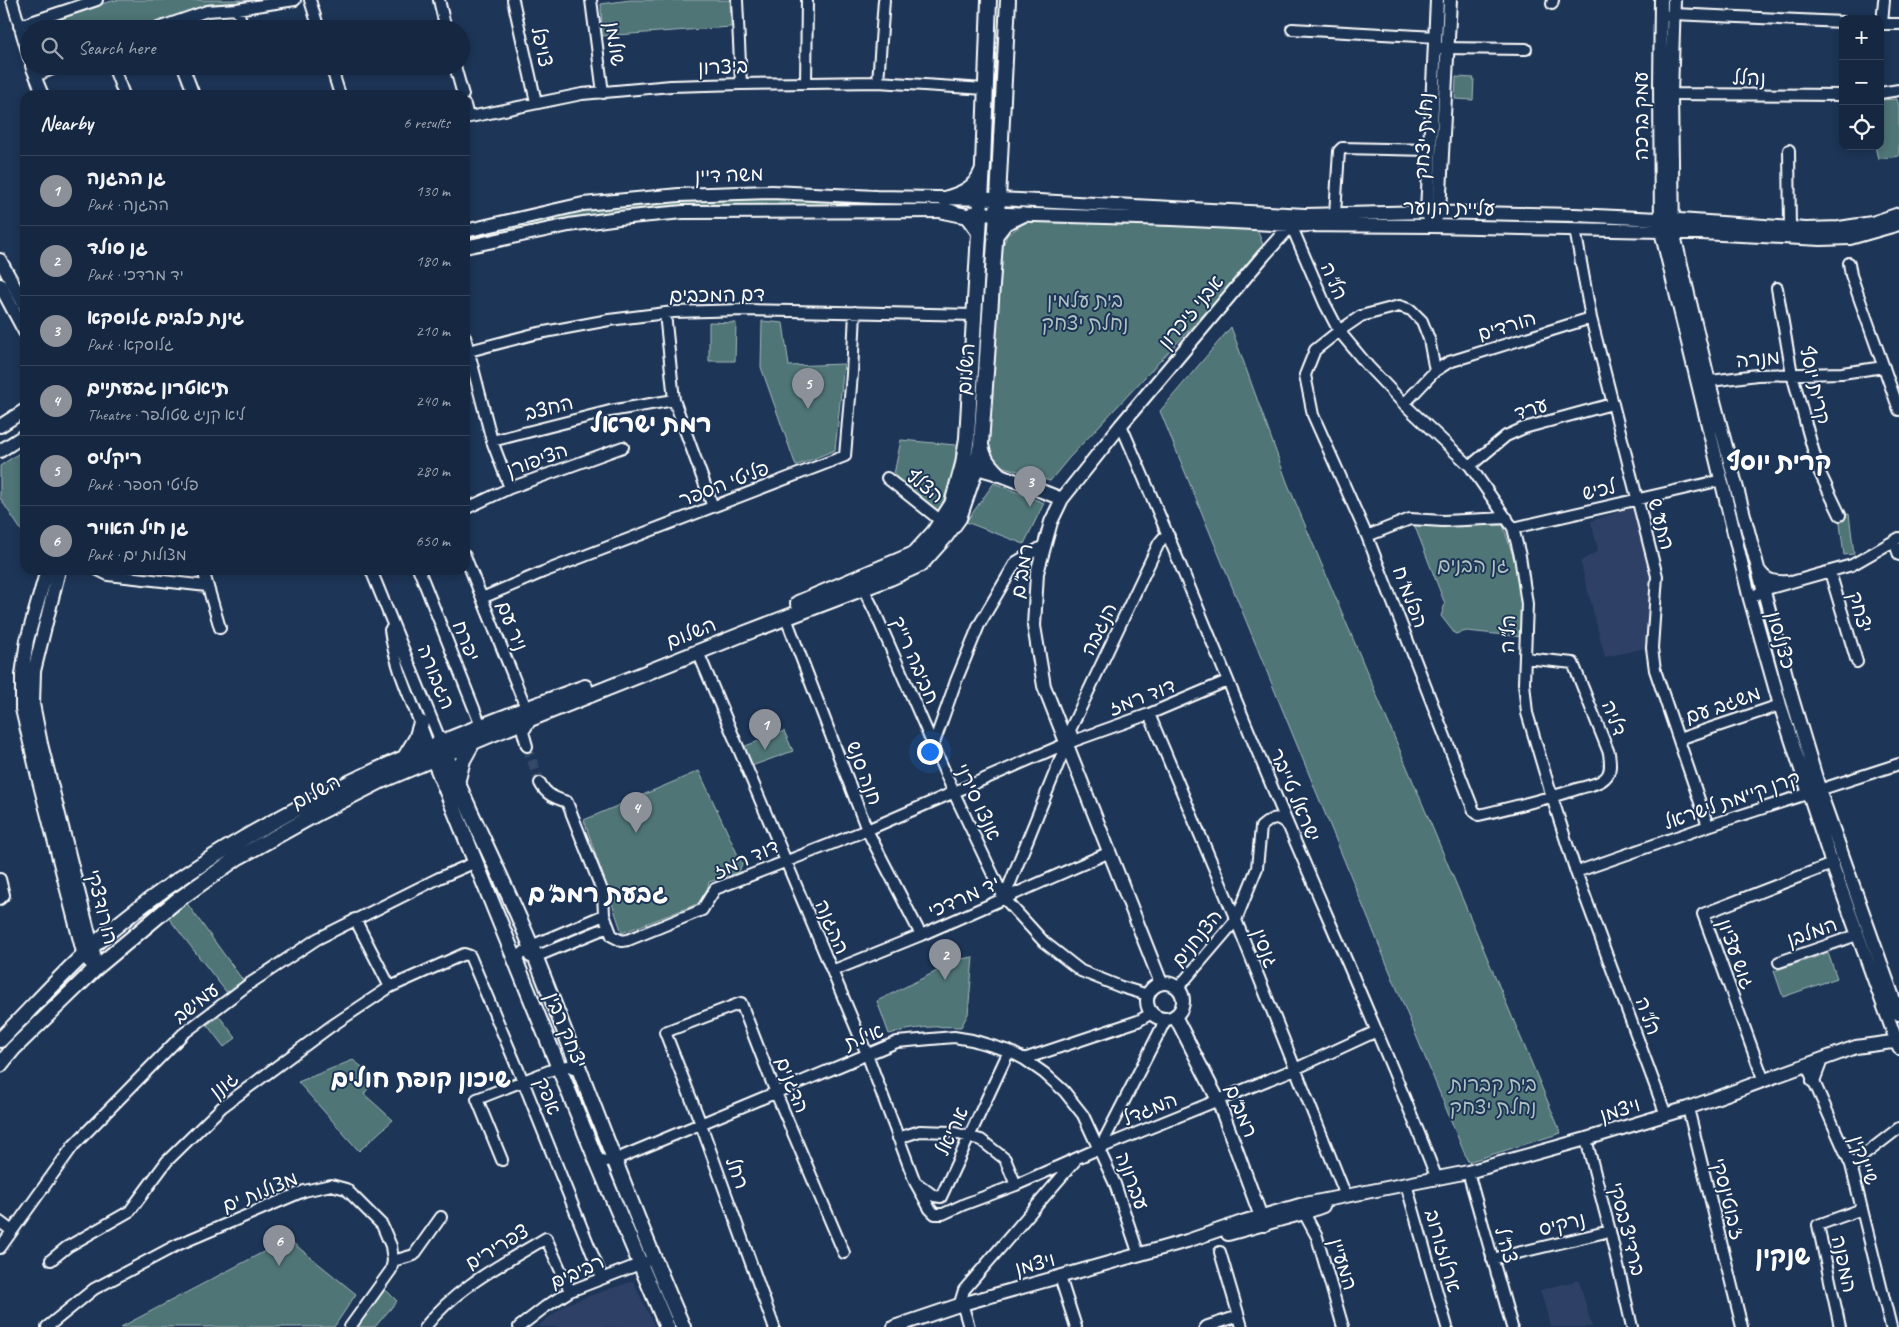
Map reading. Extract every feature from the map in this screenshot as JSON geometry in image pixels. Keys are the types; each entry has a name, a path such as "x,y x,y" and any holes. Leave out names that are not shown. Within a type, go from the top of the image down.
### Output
{"main road":[{"name":"השלום","path":"0,1064 96,968 175,902 237,858 481,726 529,713 698,652 921,564 945,537 958,518 970,466 967,438 984,165 989,0"},
{"name":"השלום","path":"0,1040 88,951 138,909 227,848 308,802 405,757 473,742 584,687 914,554 941,521 952,504 981,444 998,199 1008,0"},
{"path":"944,205 972,187 979,178 984,165"},
{"path":"944,205 967,216 979,232"},
{"path":"994,237 1005,223 1022,215"},
{"path":"981,444 982,455 998,474"},
{"path":"405,757 416,739 421,723"},
{"path":"457,784 462,760 473,742"},
{"name":"יצחק רבין","path":"437,750 457,784 512,900 614,1160 683,1327"},
{"name":"יצחק רבין","path":"437,750 476,862 596,1159 667,1327"}],"street":[{"path":"12,0 20,32"},
{"path":"36,20 97,0"},
{"path":"184,20 207,11 237,9 295,0"},
{"path":"310,0 316,20"},
{"path":"439,0 444,20"},
{"name":"צויפל","path":"513,0 536,102"},
{"name":"שולמן","path":"591,0 603,92"},
{"path":"737,0 741,84"},
{"path":"806,83 807,0"},
{"path":"878,82 884,0"},
{"name":"נחלת יצחק","path":"1432,226 1440,45 1437,0"},
{"name":"נחלת יצחק","path":"1433,212 1430,150 1440,45 1450,0"},
{"name":"עמק ברכה","path":"1661,0 1660,85 1667,225"},
{"name":"עמק ברכה","path":"1667,225 1674,0"},
{"path":"1882,15 1884,0"},
{"path":"237,9 241,20"},
{"path":"1660,23 1665,17 1674,14 1839,22"},
{"path":"1884,24 1899,24"},
{"path":"1292,30 1440,45 1526,49"},
{"path":"35,75 41,90"},
{"path":"116,75 122,90"},
{"path":"186,75 192,90"},
{"path":"334,75 338,90"},
{"path":"457,75 461,90"},
{"name":"ביצרון","path":"470,116 582,94 671,86 878,82 985,89"},
{"path":"1660,85 1666,94 1671,94"},
{"path":"1884,92 1899,90"},
{"name":"נהלל","path":"1671,94 1839,95"},
{"path":"1335,214 1339,150 1342,148 1430,150"},
{"path":"1789,150 1790,228"},
{"name":"משה דיין","path":"470,230 583,204 679,196 772,192 944,205 980,214 997,214"},
{"name":"משה דיין","path":"470,246 569,225 623,217 684,212 944,205 981,199 998,199"},
{"name":"עליית הנוער","path":"998,199 1280,214 1433,212 1667,225 1790,228 1839,228 1872,223 1899,214"},
{"name":"עליית הנוער","path":"997,214 1172,219 1292,225 1575,229 1667,225 1821,239 1850,238 1899,224"},
{"name":"הל\"ה","path":"1280,214 1292,225 1325,304 1339,331 1368,366 1404,404 1470,466 1513,528 1520,556 1527,604 1524,683 1527,713 1576,872 1666,1115"},
{"name":"אבני זיכרון","path":"1121,425 1264,255 1292,225"},
{"name":"כצנלסון","path":"1667,225 1703,380 1722,480 1750,599 1780,704 1899,1014"},
{"name":"התע\"ש","path":"1575,229 1591,318 1656,576 1653,660 1655,670 1708,826"},
{"path":"0,260 20,297"},
{"path":"1849,263 1851,275 1899,410"},
{"path":"0,285 20,323"},
{"name":"קרית יוסף","path":"1777,288 1792,374 1819,470 1840,515"},
{"path":"1339,331 1361,316 1399,306 1411,310 1422,321 1429,340 1436,371"},
{"name":"דם המכבים","path":"470,350 534,334 609,320 665,313 742,310 974,314"},
{"name":"פליטי הספר","path":"482,598 543,572 845,456 854,312"},
{"path":"665,313 674,400 713,507"},
{"name":"הורדים","path":"1404,404 1436,371 1449,362 1591,318"},
{"name":"הפלמ\"ח","path":"1339,331 1316,350 1305,375 1313,415 1367,536 1474,811 1479,815 1552,797"},
{"path":"470,362 492,440 510,488"},
{"name":"מנרה","path":"1703,380 1756,375 1842,373 1884,367"},
{"name":"כצנלסון","path":"1703,380 1792,698 1832,864 1898,1044"},
{"name":"החצב","path":"492,440 610,411 674,400"},
{"name":"ערד","path":"1470,466 1506,436 1524,428 1612,404"},
{"path":"0,426 20,413"},
{"name":"רמב\"ם","path":"1121,425 1062,499 1051,522 1037,573 1034,626 1044,686 1161,983"},
{"name":"ישראל טייבר","path":"1121,425 1169,536 1289,828 1377,1031 1437,1179"},
{"path":"0,451 20,439"},
{"name":"הציפורן","path":"470,507 510,488 623,447"},
{"path":"970,466 998,474 1062,499"},
{"name":"הצלף","path":"888,478 941,521"},
{"name":"לכיש","path":"1513,528 1722,480"},
{"path":"1367,536 1410,519 1443,521 1506,518"},
{"name":"הנגבה","path":"1004,898 1068,743 1070,730 1159,543 1163,538 1169,536"},
{"path":"1750,599 1763,590 1852,565 1896,539 1899,555"},
{"name":"אנצו סירני","path":"1045,545 1016,562 979,624 933,746 1004,898 1044,942 1081,971 1121,987 1148,995"},
{"path":"1756,566 1768,580 1777,583 1787,582"},
{"name":"ניר עם","path":"470,568 529,713"},
{"name":"יצחק","path":"1830,572 1857,662"},
{"name":"הורודצקי","path":"46,575 27,640 22,674 22,709 39,781 88,951 96,968"},
{"name":"הורודצקי","path":"58,575 34,672 33,704 88,951"},
{"path":"108,575 207,586"},
{"path":"204,575 220,628"},
{"name":"הגבורה","path":"373,575 437,750"},
{"name":"יפרח","path":"421,575 481,726"},
{"name":"חביבה רייך","path":"863,588 933,746"},
{"name":"הגבורה","path":"389,616 394,653 421,723 437,750"},
{"name":"חנה סנש","path":"786,618 867,830 920,936"},
{"name":"ההגנה","path":"698,652 784,861 867,1054 915,1182 930,1209 935,1214"},
{"name":"דליה","path":"1525,658 1573,663 1609,753 1611,763 1606,778 1597,783 1552,797"},
{"name":"דוד רמז","path":"608,927 612,936 616,939 628,940 697,913 702,910 715,889 867,830 1068,743 1149,714 1227,681"},
{"name":"משגב עם","path":"1678,739 1780,704"},
{"path":"527,746 523,732 529,713"},
{"name":"גנסין","path":"1149,714 1236,920 1346,1196"},
{"name":"קרן קיימת לישראל","path":"1576,872 1708,826 1899,764"},
{"path":"533,951 608,927 604,915 603,893 567,802 551,796 540,783"},
{"name":"הצנחנים","path":"1178,988 1236,920 1257,868 1261,826 1275,818 1282,820 1289,828"},
{"name":"יד מרדכי","path":"832,972 920,936 1110,852"},
{"name":"עמישב","path":"0,1248 73,1146 183,1034 249,984 317,939 439,878 476,862"},
{"name":"גוש עציון","path":"1764,1081 1703,914 1832,864"},
{"path":"0,878 2,897"},
{"path":"516,958 604,915"},
{"path":"355,920 390,987"},
{"name":"המלבן","path":"1779,962 1857,935"},
{"name":"אפק","path":"441,963 464,954 470,956 523,1081 602,1278"},
{"name":"גונן","path":"51,1260 67,1248 130,1211 167,1161 222,1107 330,1027 390,987 441,963"},
{"path":"1161,983 1168,983 1178,988 1182,992 1184,1003 1179,1013 1170,1018 1161,1018 1152,1013 1149,1007 1148,995 1150,990 1161,983"},
{"name":"הדגנים","path":"665,1032 741,1003 776,1093 844,1253"},
{"path":"1024,1059 1138,1021 1152,1013"},
{"path":"1100,1148 1170,1018"},
{"name":"רמב\"ם","path":"1170,1018 1218,1100 1262,1220"},
{"name":"המגדל","path":"935,1214 943,1214 1016,1186 1100,1148 1295,1069 1377,1031"},
{"name":"רחל","path":"665,1032 701,1124 774,1327"},
{"name":"אילת","path":"596,1159 614,1160 897,1042 954,1037 972,1040 1009,1051 1024,1059"},
{"name":"ויצמן","path":"1262,1220 1300,1204 1437,1179 1586,1140 1688,1108 1856,1047 1898,1044"},
{"name":"אריאל","path":"915,1182 934,1196 941,1197 1009,1051"},
{"name":"עברונה","path":"1024,1059 1044,1073 1064,1091 1083,1115 1100,1148 1125,1210 1139,1255"},
{"path":"1813,1081 1821,1060"},
{"path":"502,1160 477,1099 559,1067 569,1066 578,1070"},
{"name":"שיינקין","path":"1807,1066 1851,1166 1891,1327"},
{"name":"ז'בוטינסקי","path":"1688,1108 1742,1327"},
{"path":"1851,1166 1899,1128"},
{"path":"898,1138 920,1131 942,1131 981,1140 1005,1159 1016,1186"},
{"name":"ברדיצ'בסקי","path":"1586,1140 1610,1231 1632,1327"},
{"path":"969,1327 961,1297 964,1290 1077,1158"},
{"name":"צה\"ל","path":"1468,1172 1512,1327"},
{"name":"ארלוזורוב","path":"1406,1184 1446,1327"},
{"name":"מצולות ים","path":"46,1327 94,1289 177,1246 304,1191 332,1185 346,1189 382,1225 391,1246 393,1261"},
{"name":"ויצמן","path":"894,1327 962,1304 1262,1220 1304,1213 1346,1196"},
{"name":"המפנה","path":"1840,1327 1818,1225 1862,1209"},
{"name":"המעיין","path":"1304,1213 1310,1221 1317,1238 1344,1327"},
{"path":"350,1327 391,1270 393,1261 414,1255 441,1216"},
{"path":"0,1222 12,1231"},
{"name":"נרקיס","path":"1492,1259 1610,1231"},
{"name":"צפרירים","path":"425,1327 439,1310 470,1283 546,1238 570,1291"},
{"path":"1220,1252 1242,1327"},
{"name":"רביבים","path":"518,1327 570,1291 640,1265 648,1260 652,1253"},
{"path":"1060,1277 1076,1327"},
{"path":"1204,1327 1239,1316"}],"shaded area":[{"path":"1633,507 1650,576 1646,648 1605,657 1580,561 1598,551 1591,521"},
{"path":"1579,1280 1592,1327 1551,1327 1540,1290"},
{"path":"633,1281 655,1327 537,1327 566,1304"}],"green space":[{"path":"116,0 253,0 209,4 167,20 44,20"},
{"path":"630,0 730,0 731,27 602,36 601,4"},
{"path":"1456,77 1474,78 1473,100 1455,99"},
{"path":"1897,99 1899,106 1899,156 1878,159 1876,150 1884,150 1884,100"},
{"path":"772,196 877,202 842,207 723,206 470,242 470,234 582,209 618,204"},
{"name":"בית עלמין נחלת יצחק","path":"1026,222 1249,226 1258,232 1263,245 1236,280 1069,458 1050,481 988,462 999,256 1007,235"},
{"path":"762,321 783,323 789,366 844,364 835,450 796,466 761,367"},
{"path":"709,322 736,323 735,361 709,361"},
{"name":"בית קברות נחלת יצחק","path":"1231,327 1287,482 1561,1133 1468,1162 1160,411"},
{"path":"901,440 956,445 955,469 938,515 893,479"},
{"path":"20,452 20,528 0,498 0,466"},
{"path":"994,483 1044,503 1024,544 966,522"},
{"path":"1849,514 1854,554 1844,555 1839,516"},
{"name":"גן הבנים","path":"1414,524 1503,525 1518,572 1523,637 1467,631 1455,634 1441,616 1445,604"},
{"path":"784,731 793,751 746,768 738,749"},
{"path":"699,771 742,864 739,872 709,882 705,901 622,933 584,820"},
{"path":"186,902 247,986 231,998 167,916"},
{"path":"1828,953 1837,978 1783,997 1774,971"},
{"path":"973,957 968,1014 961,1027 925,1027 889,1034 877,1001 961,959"},
{"path":"219,1016 236,1038 224,1047 207,1025"},
{"path":"353,1060 376,1078 364,1094 393,1120 359,1151 298,1082"},
{"path":"288,1239 356,1294 334,1327 121,1327"},
{"path":"381,1285 397,1301 375,1327 352,1327"}],"tunnel":[{"path":"527,746 540,783"}],"place":[{"name":"ריקליס","path":"808,409"},
{"name":"גינת כלבים גלוסקא","path":"1030,507"},
{"name":"גן ההגנה","path":"765,750"},
{"name":"תיאטרון גבעתיים","path":"636,833"},
{"name":"גן סולד","path":"945,980"},
{"name":"גן חיל האויר","path":"279,1266"}],"district":[{"name":"רמת ישראל","path":"651,424"},
{"name":"קרית יוסף","path":"1779,462"},
{"name":"גבעת רמב\"ם","path":"598,894"},
{"name":"שיכון קופת חולים","path":"421,1079"},
{"name":"שנקין","path":"1783,1256"}]}
